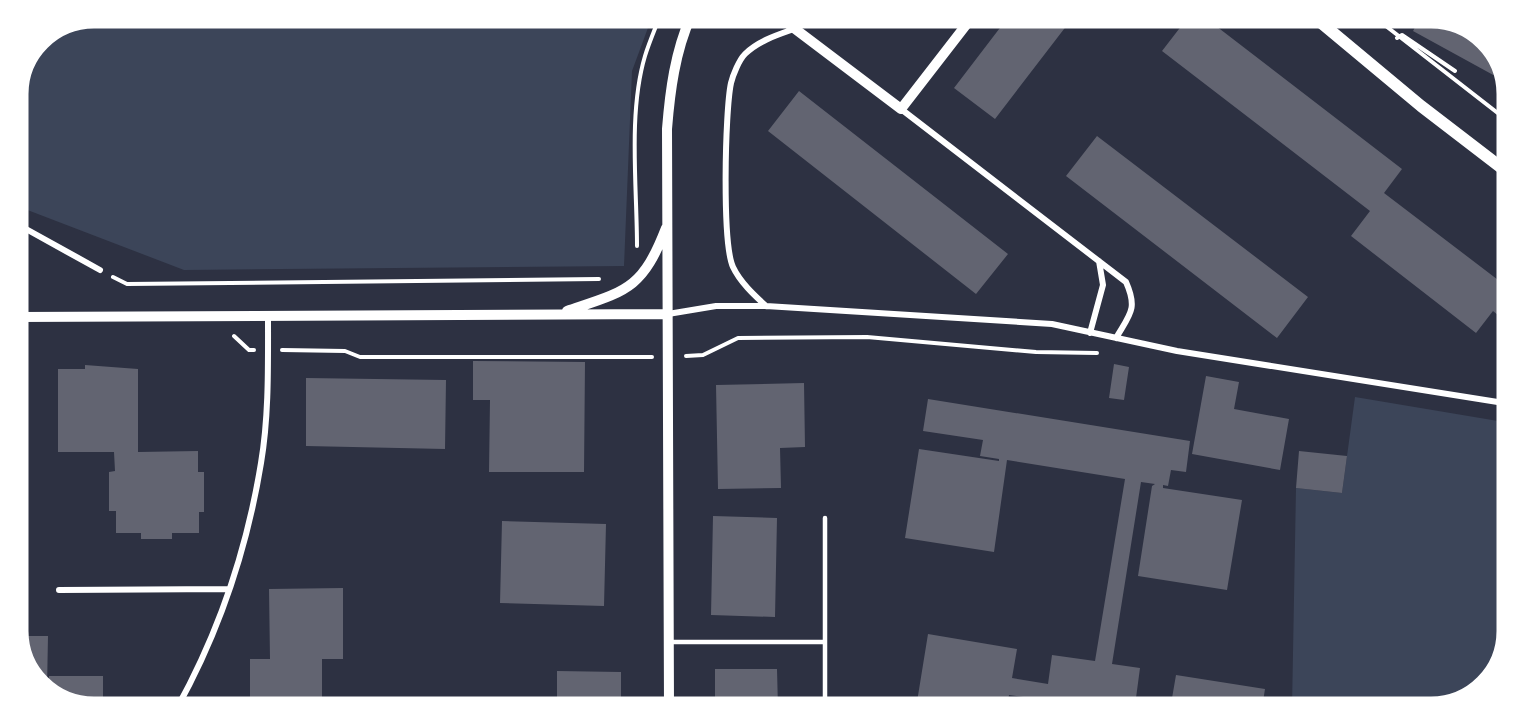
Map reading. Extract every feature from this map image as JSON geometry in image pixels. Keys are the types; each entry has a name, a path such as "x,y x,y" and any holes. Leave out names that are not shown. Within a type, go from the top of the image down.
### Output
{"main road":[{"path":"1326,27 1421,106 1498,165"}],"street":[{"path":"669,698 667,129 670,89 688,27"},
{"path":"901,110 965,27"},
{"path":"766,306 750,291 733,267 727,244 727,111 732,82 744,55 765,40 794,28 1126,282 1133,299 1132,311 1116,338"},
{"path":"558,314 614,295 638,281 656,256 668,222"},
{"path":"27,230 100,270"},
{"path":"1090,333 1103,285 1099,260"},
{"path":"27,317 668,314 716,306 766,306 1052,324 1177,351 1498,403"},
{"path":"182,698 200,664 245,543 262,462 268,317"},
{"path":"59,590 229,589"}],"lane":[{"path":"825,518 825,698"},
{"path":"669,642 825,642"}],"path":[{"path":"637,255 639,88 645,56 656,27"},
{"path":"1385,27 1498,114"},
{"path":"1397,38 1402,35 1455,71"},
{"path":"100,270 127,284 601,279"},
{"path":"223,336 234,336 249,350 345,351 360,357 667,357 703,355 738,338 867,338 1036,352 1105,353"}],"shaded area":[{"path":"94,27 648,27 632,71 624,266 184,270 27,210 27,90 29,77 41,53 61,36"},
{"path":"1355,397 1498,421 1497,644 1493,657 1484,672 1468,687 1452,694 1431,698 1292,698 1296,488 1342,493"}],"building":[{"path":"1001,27 1066,27 995,119 954,88"},
{"path":"1181,27 1217,27 1402,169 1384,193 1498,280 1498,315 1493,311 1476,333 1351,236 1370,211 1162,51"},
{"path":"1415,27 1431,27 1457,32 1472,41 1487,57 1495,76 1413,31"},
{"path":"799,91 1008,254 976,294 768,131"},
{"path":"1097,136 1308,297 1277,338 1066,176"},
{"path":"473,361 585,362 584,472 489,472 490,400 473,400"},
{"path":"1114,364 1129,367 1124,400 1109,398"},
{"path":"85,365 138,369 138,452 198,451 198,472 204,472 204,512 199,512 199,533 172,533 172,539 141,539 141,533 116,533 116,511 109,511 109,472 115,471 114,452 58,452 58,369 85,369"},
{"path":"1206,376 1239,382 1234,409 1289,419 1280,470 1192,454"},
{"path":"306,378 446,380 445,449 306,446"},
{"path":"804,383 805,447 780,448 781,488 718,489 716,385"},
{"path":"928,399 1190,441 1186,472 1171,470 1168,486 1163,485 1163,488 1242,500 1227,590 1138,576 1152,486 1155,484 1141,482 1112,664 1140,668 1136,698 1031,698 1009,695 1009,698 918,698 928,634 1017,649 1012,678 1048,684 1052,655 1095,661 1125,479 1007,460 994,552 905,538 919,449 999,461 999,459 980,456 983,440 923,431"},
{"path":"1299,451 1347,456 1342,493 1296,488"},
{"path":"713,516 777,518 775,617 711,615"},
{"path":"502,521 606,524 604,606 500,603"},
{"path":"343,588 343,659 322,659 322,698 250,698 250,659 270,659 269,589"},
{"path":"27,636 48,636 47,678 34,661"},
{"path":"715,669 777,669 778,698 715,698"},
{"path":"557,671 621,672 621,698 557,698"},
{"path":"1176,675 1265,689 1264,698 1172,698"},
{"path":"49,676 103,676 103,698 81,697 68,693 49,680"}]}
